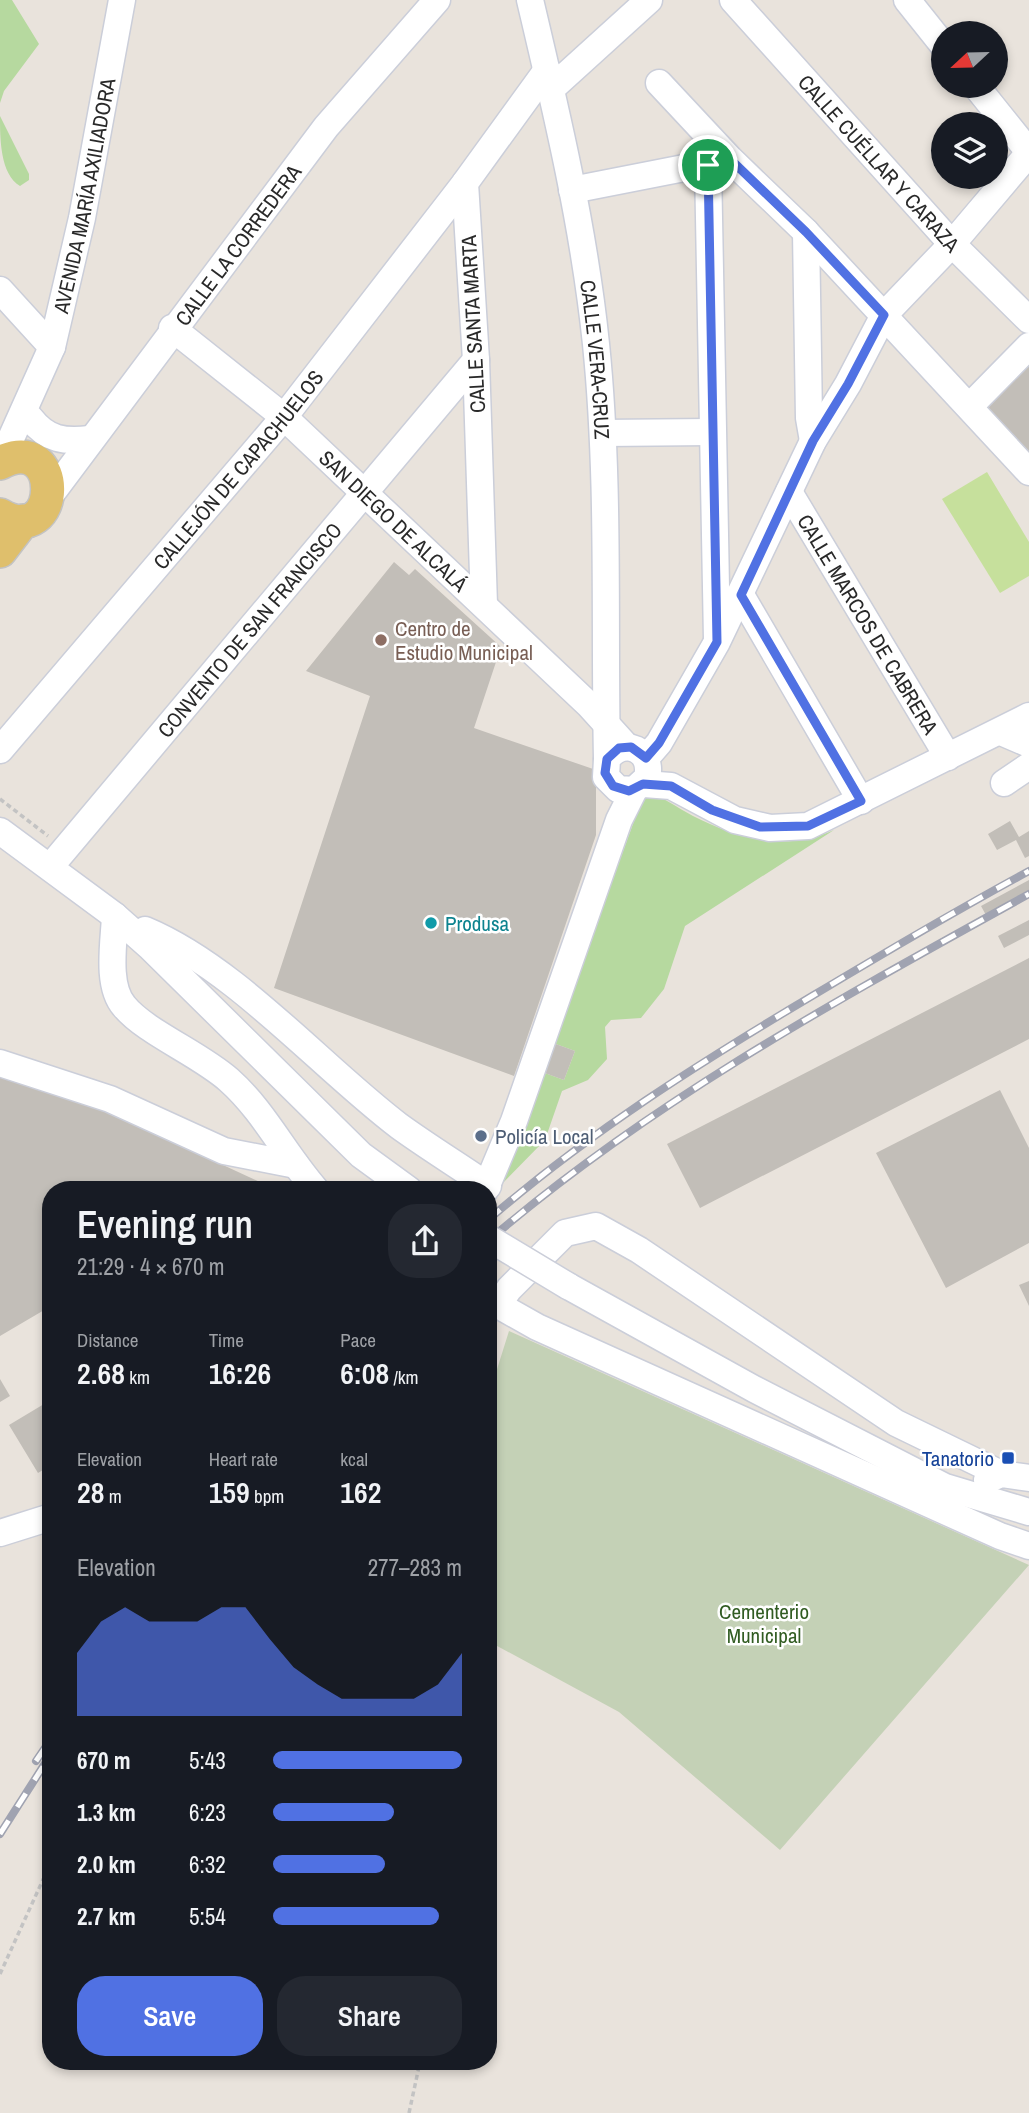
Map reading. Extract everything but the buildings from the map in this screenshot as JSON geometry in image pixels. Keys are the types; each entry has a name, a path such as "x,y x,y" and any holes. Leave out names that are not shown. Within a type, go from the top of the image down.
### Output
{"main road":[{"path":"0,463 18,458 37,464 49,482 49,497 40,513 12,518 0,551"}],"street":[{"name":"AVENIDA MARÍA AXILIADORA","path":"35,388 52,347 82,218 122,0"},
{"name":"CALLE LA CORREDERA","path":"49,497 172,328 326,127 437,0"},
{"name":"CALLE VERA-CRUZ","path":"530,0 572,190 596,345 603,433 608,692 606,725"},
{"path":"466,183 549,79 649,0"},
{"name":"CALLE CUÉLLAR Y CARAZA","path":"733,0 953,244 1029,320"},
{"path":"907,0 931,30"},
{"path":"659,83 719,162 806,232 1029,472"},
{"path":"489,1181 519,1107 615,831 610,817 630,769 659,743 717,642 813,441 848,384 884,315 953,244 1029,153 985,98"},
{"path":"572,190 719,162"},
{"path":"717,642 711,432 719,162"},
{"name":"CALLE SANTA MARTA","path":"466,183 476,360 484,605"},
{"name":"CALLEJÓN DE CAPACHUELOS","path":"0,750 284,417 466,183"},
{"path":"806,232 809,418 813,441"},
{"path":"4,293 60,307"},
{"path":"4,293 52,347"},
{"name":"SAN DIEGO DE ALCALÁ","path":"172,328 284,417 484,605 606,725 630,769 668,780 671,786 735,820 770,828 808,826 1029,716"},
{"path":"970,406 1029,346"},
{"name":"CONVENTO DE SAN FRANCISCO","path":"58,859 476,360"},
{"path":"35,388 31,419 37,464 90,439"},
{"path":"0,463 35,388"},
{"path":"31,419 50,436 72,441 90,439"},
{"path":"603,433 711,432"},
{"name":"CALLE MARCOS DE CABRERA","path":"789,492 948,757"},
{"path":"741,595 861,801"},
{"path":"1001,732 1029,741 1029,722"},
{"path":"1004,783 1029,766"},
{"path":"0,831 58,859 362,1154 397,1181"},
{"path":"115,916 163,937 214,971 399,1126 476,1181"},
{"path":"115,916 114,974 116,991 124,1006 146,1023 204,1058 232,1082 306,1180"},
{"path":"0,1063 110,1099 224,1151 306,1180"},
{"path":"1029,1478 1001,1474 896,1423 639,1250 596,1226 565,1233 509,1289 499,1305 537,1327 1000,1536 1029,1546"},
{"path":"497,1243 754,1389 957,1491 1029,1512"},
{"path":"957,1491 1001,1474"},
{"path":"957,1491 1000,1536"},
{"path":"0,1533 42,1520"}],"path":[{"path":"0,799 58,859"},
{"path":"497,1314 499,1305"},
{"path":"0,1974 42,1882"},
{"path":"409,2113 417,2070"}],"green space":[{"path":"0,0 12,0 39,44 4,91 0,103"},
{"path":"0,116 29,174 29,180 20,186 8,173 5,164"},
{"path":"987,472 1029,542 1029,576 1000,593 942,499"},
{"path":"645,791 710,824 763,840 798,840 834,830 685,926 664,989 641,1018 611,1020 605,1027 607,1059 588,1080 562,1091 545,1140 498,1188 542,1072 564,1080 575,1051 553,1043"},
{"name":"Cementerio Municipal","path":"509,1331 1029,1565 780,1850 619,1712 497,1646 497,1369"}],"railway":[{"path":"497,1212 564,1158 686,1074 866,964 1029,871"},
{"path":"497,1234 615,1142 682,1097 818,1012 1029,894"},
{"path":"36,1761 42,1752"},
{"path":"0,1834 42,1768"}],"place":[{"name":"Centro de Estudio Municipal","path":"381,640"},
{"name":"Produsa","path":"431,923"},
{"name":"Policía Local","path":"481,1136"},
{"name":"Tanatorio","path":"1008,1458"}],"route":[{"path":"730,159 806,232 884,315 848,384 813,441 741,595 861,801 808,826 760,827 712,810 671,786 643,784 634,790 623,791 609,782 605,773 605,763 615,750 631,747 646,758 659,743 717,642 708,165 730,159"}]}
